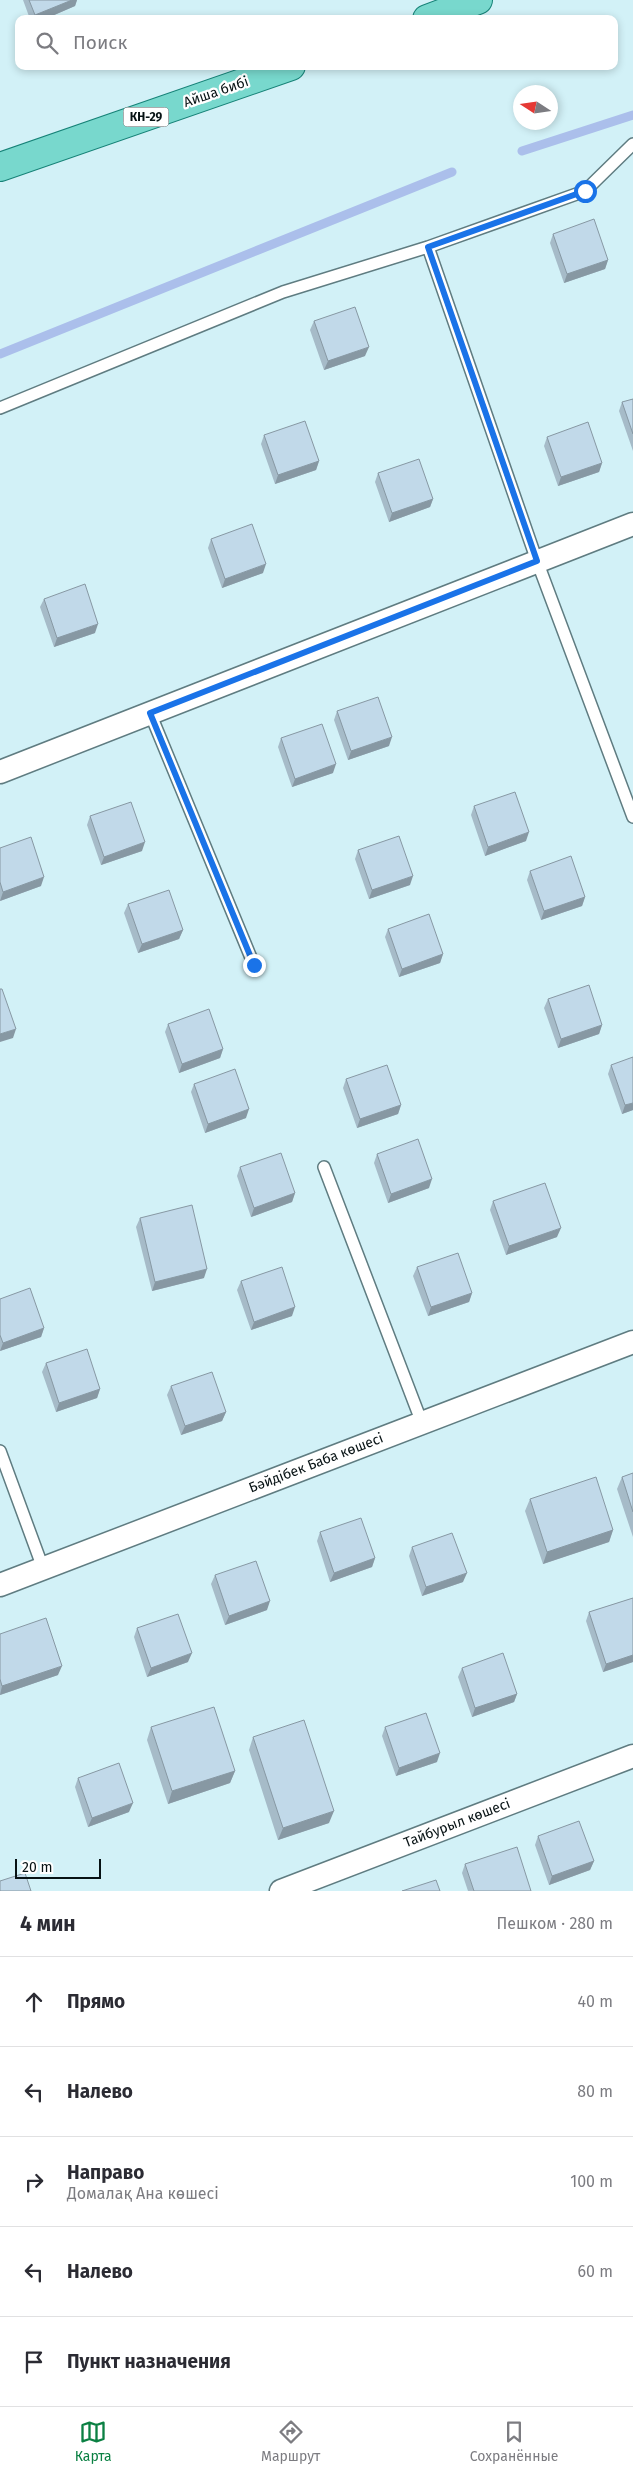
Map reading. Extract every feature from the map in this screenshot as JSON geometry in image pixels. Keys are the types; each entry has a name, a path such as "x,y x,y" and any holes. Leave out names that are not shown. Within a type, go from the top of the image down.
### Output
{"main road":[{"path":"438,15 478,0"},
{"name":"Айша бибі","path":"0,167 279,70"}],"street":[{"path":"0,772 633,524"},
{"name":"Бәйдібек Баба көшесі","path":"0,1585 633,1342"},
{"name":"Тайбурыл көшесі","path":"281,1891 633,1756"}],"lane":[{"path":"0,408 283,292 428,247 585,191 633,144"},
{"path":"428,247 537,561 633,817"},
{"path":"150,713 254,965"},
{"path":"324,1167 422,1423"},
{"path":"0,1451 43,1568"}],"building":[{"path":"29,0 72,0 35,15"},
{"path":"594,219 608,260 567,274 553,234"},
{"path":"355,307 369,347 328,361 314,321"},
{"path":"633,399 633,434 622,402"},
{"path":"305,421 319,461 278,475 264,435"},
{"path":"588,422 602,463 561,477 547,437"},
{"path":"419,459 433,499 392,513 378,473"},
{"path":"252,524 266,564 225,579 211,539"},
{"path":"85,584 98,624 57,638 44,599"},
{"path":"378,697 392,737 351,751 337,711"},
{"path":"322,724 336,764 295,779 281,738"},
{"path":"515,792 529,832 488,847 474,806"},
{"path":"131,802 145,842 104,857 90,816"},
{"path":"399,836 413,876 372,890 358,850"},
{"path":"31,837 44,877 3,892 0,882 0,848"},
{"path":"571,856 585,897 544,911 530,871"},
{"path":"169,890 183,930 142,944 128,904"},
{"path":"429,914 443,954 402,969 388,929"},
{"path":"589,985 602,1025 561,1039 548,999"},
{"path":"0,989 2,989 16,1029 0,1034"},
{"path":"209,1009 223,1049 182,1064 168,1024"},
{"path":"633,1057 633,1103 625,1105 611,1065"},
{"path":"387,1065 401,1105 360,1119 346,1079"},
{"path":"235,1069 249,1109 208,1124 194,1084"},
{"path":"418,1139 432,1179 391,1194 377,1154"},
{"path":"281,1153 295,1193 254,1208 240,1167"},
{"path":"545,1183 561,1228 509,1246 493,1201"},
{"path":"192,1205 207,1269 155,1282 140,1218"},
{"path":"458,1253 472,1293 431,1307 417,1267"},
{"path":"282,1267 295,1307 254,1322 241,1281"},
{"path":"30,1288 44,1328 3,1343 0,1335 0,1299"},
{"path":"87,1349 100,1389 59,1403 46,1363"},
{"path":"212,1372 226,1412 185,1426 171,1386"},
{"path":"633,1473 633,1512 622,1477"},
{"path":"596,1477 613,1530 547,1552 530,1499"},
{"path":"361,1518 375,1558 334,1573 320,1532"},
{"path":"452,1533 467,1573 426,1587 412,1547"},
{"path":"256,1561 270,1601 229,1616 215,1575"},
{"path":"633,1598 633,1655 606,1664 589,1612"},
{"path":"178,1614 192,1653 151,1668 137,1628"},
{"path":"46,1618 62,1666 2,1686 0,1679 0,1634"},
{"path":"503,1653 517,1694 475,1708 462,1668"},
{"path":"214,1707 235,1771 172,1791 151,1727"},
{"path":"426,1713 440,1753 399,1768 385,1727"},
{"path":"304,1720 334,1811 283,1828 253,1737"},
{"path":"119,1763 133,1803 92,1818 78,1778"},
{"path":"579,1821 594,1861 552,1876 538,1836"},
{"path":"517,1847 531,1891 474,1891 465,1864"},
{"path":"25,1873 31,1891 0,1891 0,1881"},
{"path":"436,1880 440,1891 402,1891"}],"waterway":[{"path":"522,151 633,115"},
{"path":"0,354 452,172"}],"route":[{"path":"254,965 150,713 537,561 428,247 585,191"}]}
